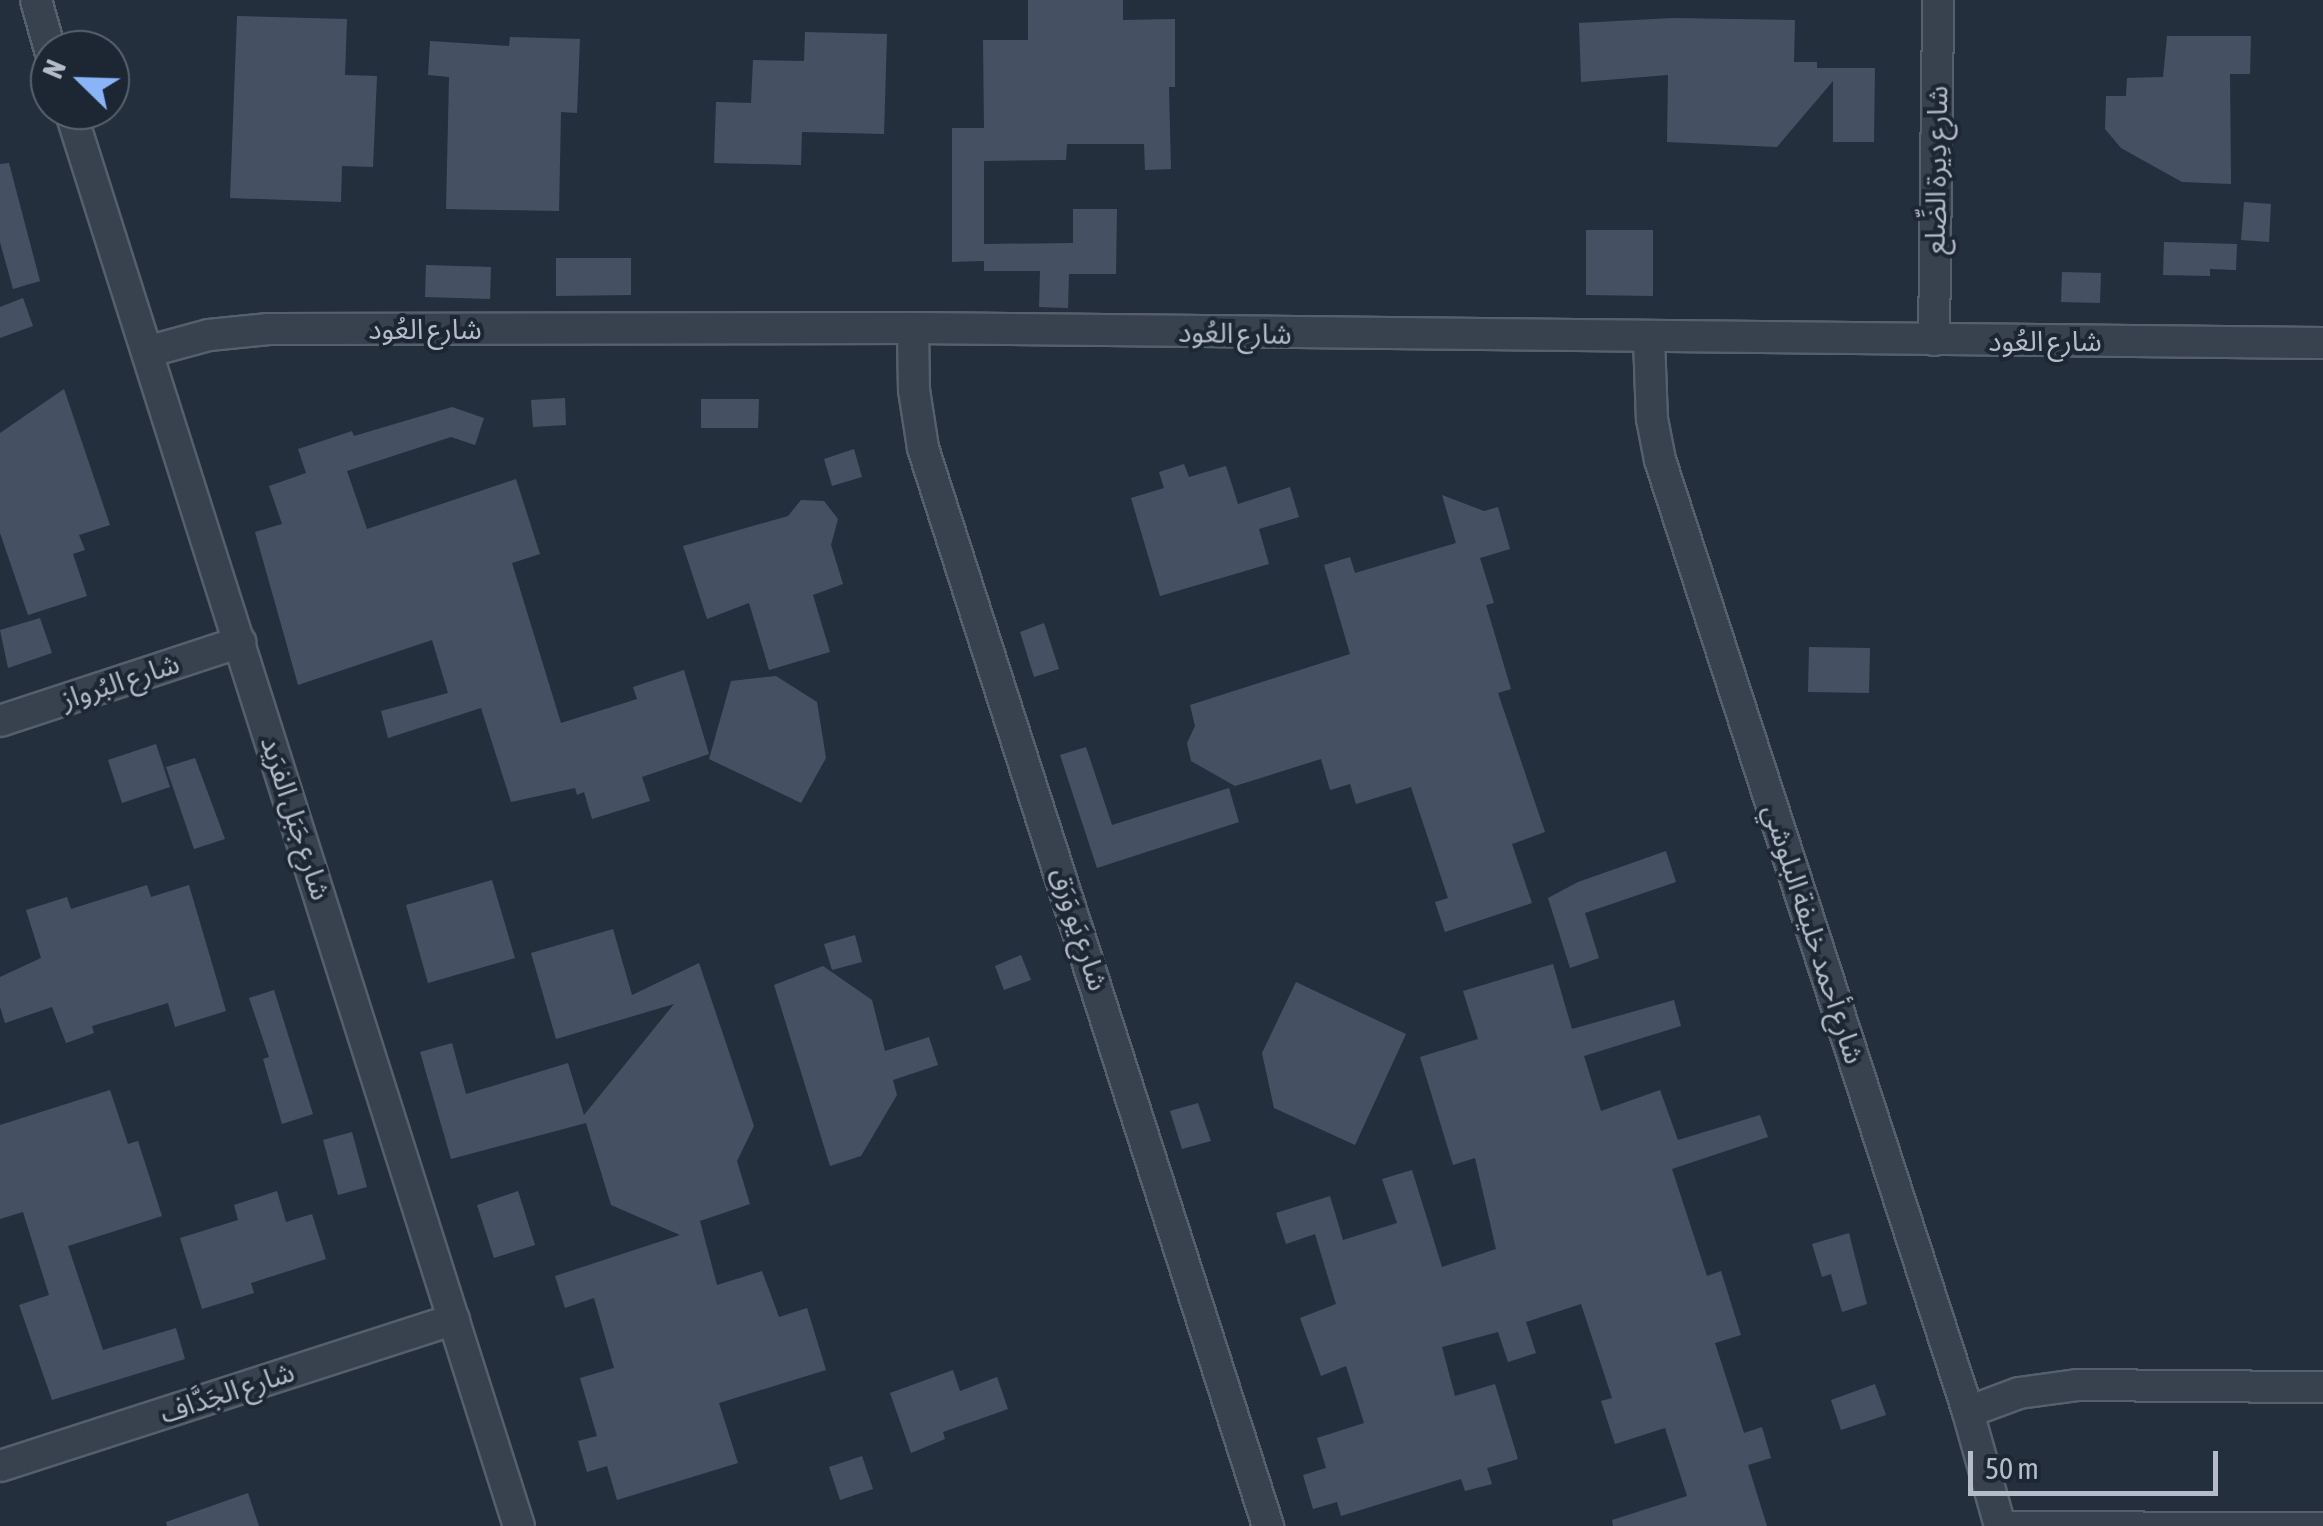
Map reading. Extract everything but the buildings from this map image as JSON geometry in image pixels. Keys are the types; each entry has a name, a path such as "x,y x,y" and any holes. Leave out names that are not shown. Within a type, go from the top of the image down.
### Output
{"street":[{"path":"36,0 44,30"},
{"name":"شارع دِيرة الضِّلع","path":"1934,340 1938,0"},
{"name":"شارع جَبَل الفرَيد","path":"77,130 150,351 519,1526"},
{"name":"شارع العُود","path":"150,351 208,335 270,329 914,328 1649,339 2323,343"},
{"name":"شارع يَو وَرَق","path":"914,328 914,390 923,448 1268,1526"},
{"name":"شارع أحمد خليفة البلوشي","path":"1649,339 1652,419 1660,460 1968,1412 1999,1522"},
{"name":"شارع البُرواز","path":"0,721 240,642"},
{"name":"شارع الجَدَّاف","path":"0,1466 454,1319"},
{"path":"1968,1412 2018,1392 2063,1386 2323,1388"}],"lane":[{"path":"1999,1522 2323,1520"}]}
